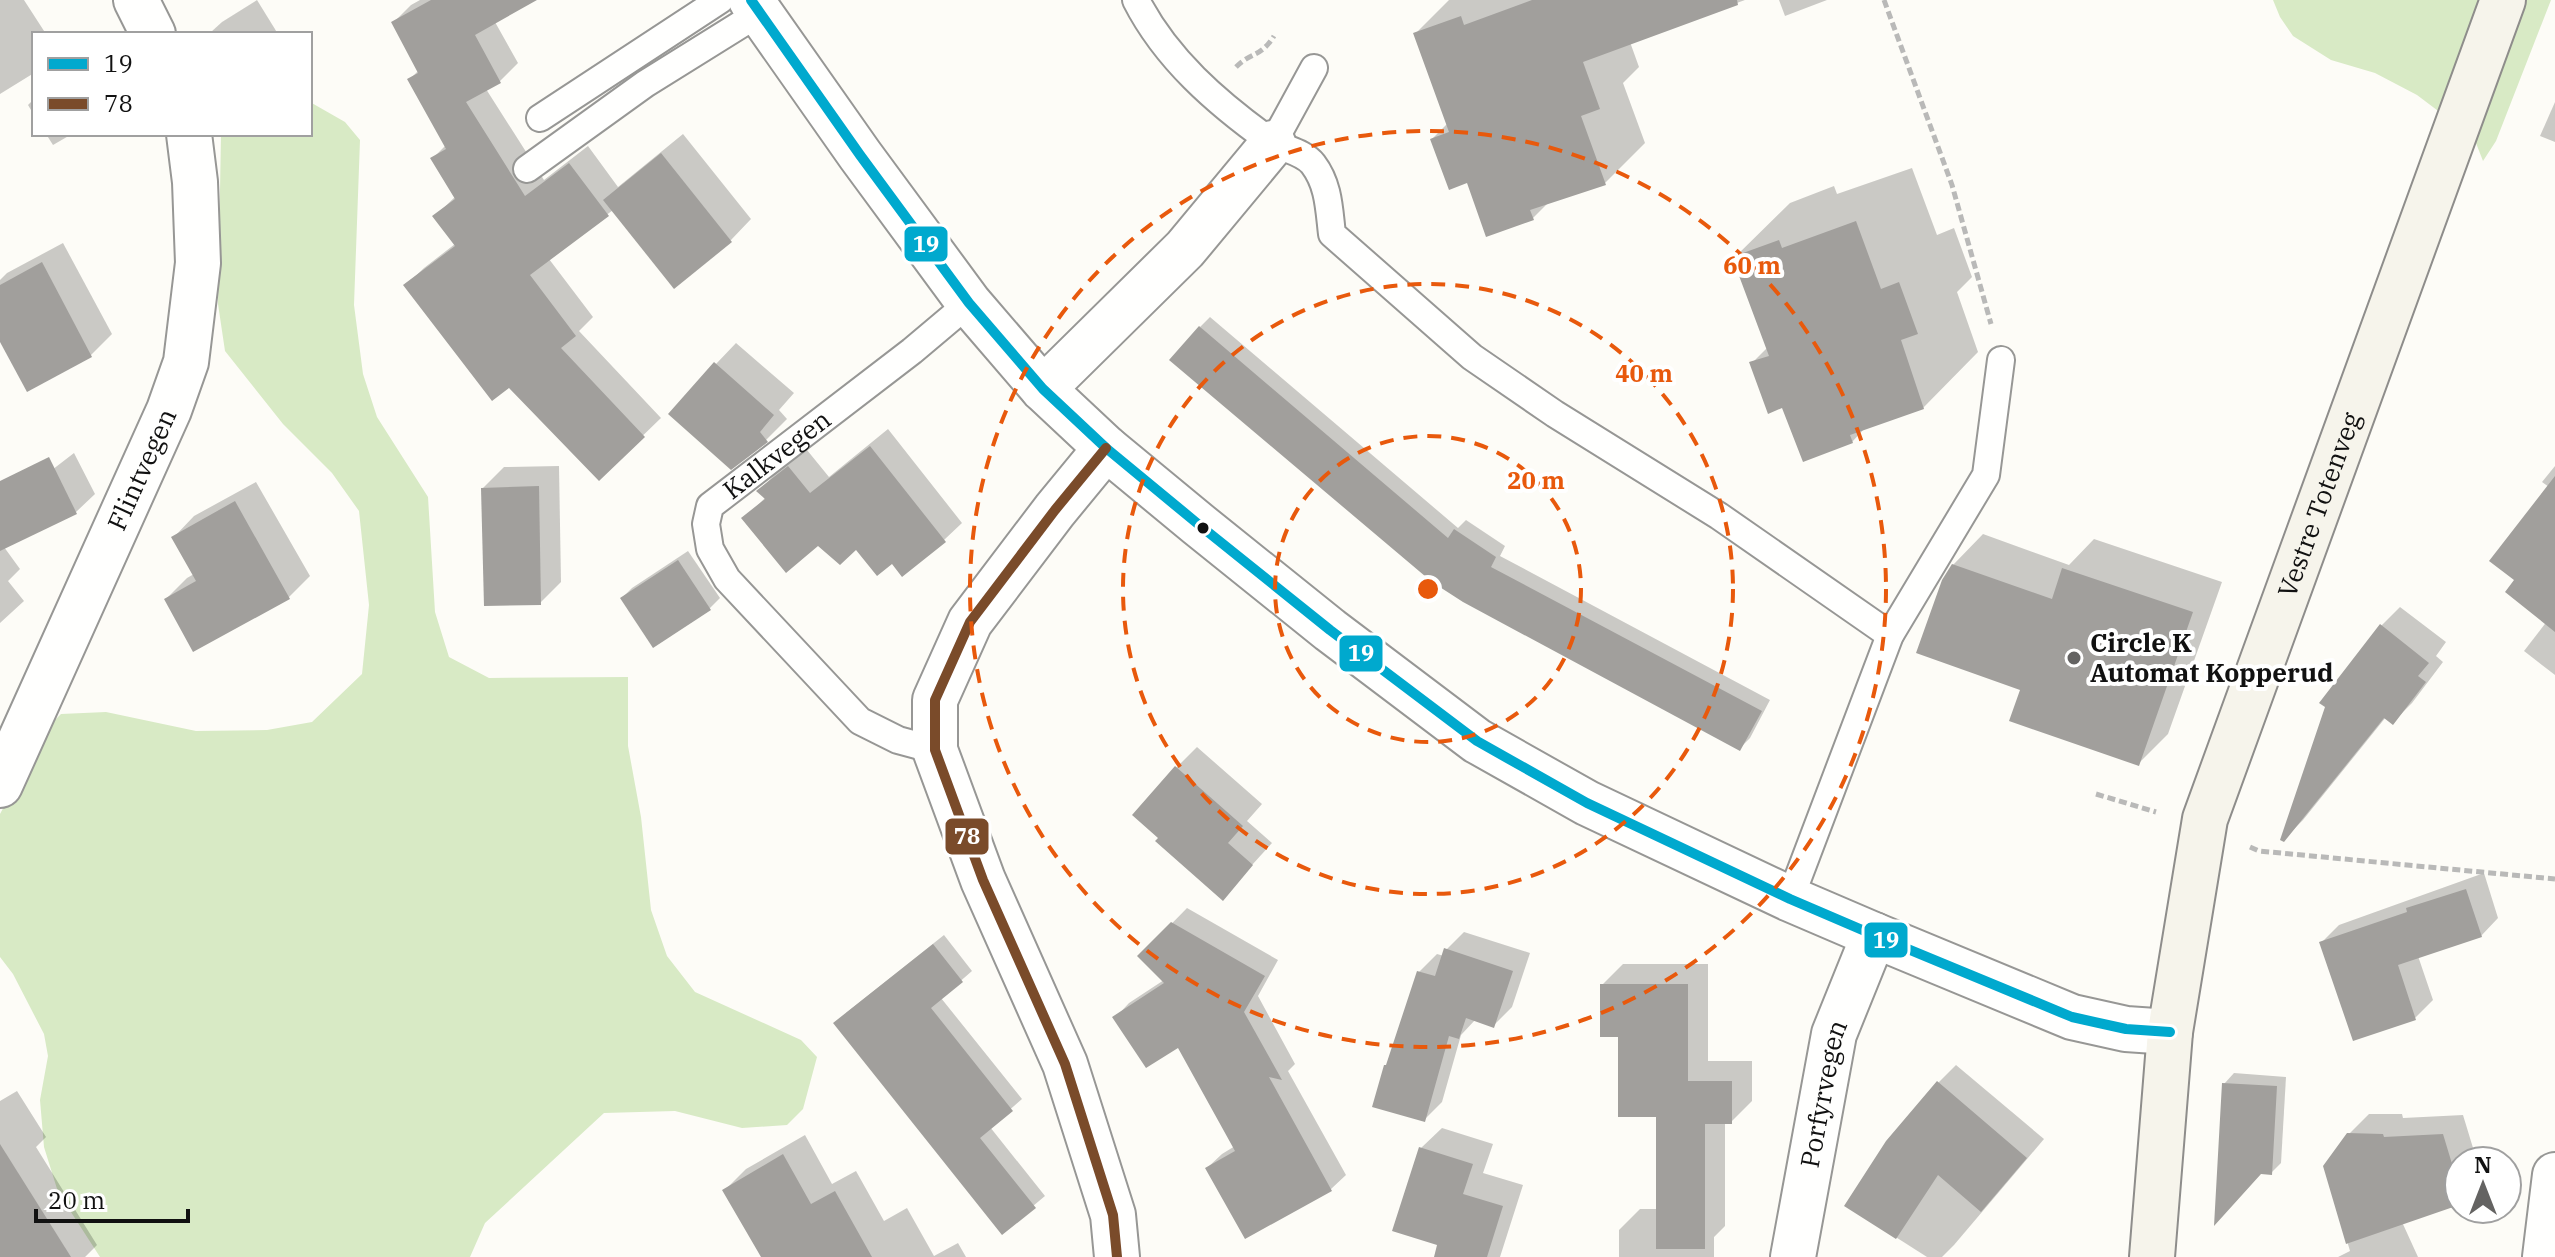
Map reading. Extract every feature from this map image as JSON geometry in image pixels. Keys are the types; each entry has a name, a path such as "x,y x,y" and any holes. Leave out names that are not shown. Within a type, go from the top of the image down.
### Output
{"main road":[{"name":"Vestre Totenveg","path":"2152,1257 2170,1032 2205,819 2503,0"}],"street":[{"path":"136,0 152,32"},
{"path":"744,4 969,303 1043,389 1106,448 1330,630 1477,741 1587,803 1874,935 2072,1017 2126,1029 2170,1032"},
{"name":"Flintvegen","path":"0,785 169,410 186,362 198,263 195,182 189,136"},
{"path":"1043,389 1185,249 1273,143"},
{"path":"1106,448 970,622 935,700 935,750 983,880 1065,1064 1113,1215 1117,1257"},
{"name":"Porfyrvegen","path":"1793,1257 1834,1034 1874,935"},
{"path":"2545,1257 2555,1175"}],"lane":[{"path":"1136,0 1148,24 1199,84 1273,143 1311,161 1326,186 1332,234 1472,357 1555,414 1719,516 1890,635"},
{"path":"540,118 744,4"},
{"path":"527,169 645,84 744,4"},
{"path":"1273,143 1314,68"},
{"name":"Kalkvegen","path":"935,750 898,740 860,721 727,579 710,549 706,524 710,506 912,351 969,303"},
{"path":"1790,899 1890,635 1986,475 2001,360"}],"path":[{"path":"1884,0 1952,185 2001,360"},
{"path":"2096,794 2164,814"},
{"path":"2203,831 2259,851 2555,879"}],"green space":[{"path":"2273,0 2551,0 2496,141 2483,161 2474,138 2417,95 2375,73 2331,60 2293,36"},
{"path":"312,103 345,122 360,140 354,305 363,374 377,417 428,497 435,612 449,657 489,678 628,677 628,746 641,817 651,910 667,956 695,992 801,1040 817,1057 803,1109 787,1125 742,1128 675,1111 604,1113 485,1223 470,1257 100,1257 58,1192 44,1147 40,1100 48,1056 44,1034 13,974 0,957 0,814 45,730 61,714 106,712 196,731 267,730 312,722 362,674 369,605 359,511 332,473 283,424 225,351 218,304 221,136 312,136"}],"building":[{"path":"431,0 537,0 475,35 501,83 466,102 525,196 569,163 609,216 530,275 576,336 561,348 645,437 599,481 509,388 492,401 403,285 455,246 432,216 455,199 430,158 446,149 407,79 418,73 391,22"},
{"path":"1532,0 1737,0 1738,5 1583,62 1600,109 1581,116 1606,185 1530,210 1534,220 1486,237 1467,183 1449,190 1430,139 1449,132 1413,33 1461,16 1464,25"},
{"path":"661,153 732,242 674,289 603,200"},
{"path":"1856,221 1881,289 1899,282 1918,334 1901,340 1924,409 1850,435 1853,443 1803,462 1782,408 1768,414 1749,362 1769,356 1732,257 1779,240 1782,248"},
{"path":"42,262 92,357 27,392 0,342 0,285"},
{"path":"1199,326 1448,538 1454,529 1496,557 1491,567 1762,711 1740,751 1463,602 1432,582 1169,360"},
{"path":"714,362 774,415 760,432 768,442 731,470 668,414"},
{"path":"870,446 946,542 902,577 892,564 877,576 856,550 840,565 818,546 786,573 741,518 765,499 756,491 788,466 810,493"},
{"path":"49,457 77,514 0,551 0,481"},
{"path":"2555,476 2555,632 2505,592 2514,580 2489,561"},
{"path":"539,486 541,605 484,606 481,488"},
{"path":"235,501 290,599 193,652 164,599 196,581 171,537"},
{"path":"678,560 711,610 653,648 620,598"},
{"path":"1952,564 2052,599 2062,568 2193,612 2139,766 2009,721 2020,690 1916,653 1942,580"},
{"path":"2380,624 2429,663 2418,676 2426,682 2393,725 2384,718 2284,842 2280,840 2325,707 2319,703"},
{"path":"1175,766 1243,826 1228,843 1253,865 1223,901 1155,841 1158,838 1132,815"},
{"path":"2466,889 2482,937 2398,965 2416,1020 2353,1041 2319,942 2407,912 2406,908"},
{"path":"1171,922 1265,976 1244,1012 1282,1080 1269,1077 1332,1191 1245,1239 1205,1168 1235,1151 1178,1048 1146,1068 1112,1017 1164,983 1137,956"},
{"path":"933,944 963,982 931,1008 1013,1111 980,1138 1036,1208 1002,1235 833,1023"},
{"path":"1444,948 1513,971 1494,1028 1466,1018 1459,1039 1449,1036 1425,1122 1372,1107 1417,971 1435,976"},
{"path":"1600,984 1688,984 1688,1081 1732,1081 1732,1124 1705,1124 1705,1249 1656,1249 1656,1117 1618,1117 1618,1037 1600,1037"},
{"path":"1937,1081 2027,1158 1981,1212 1938,1175 1896,1239 1844,1206 1886,1141"},
{"path":"2222,1083 2277,1086 2272,1175 2261,1174 2214,1226"},
{"path":"2347,1133 2383,1134 2384,1137 2443,1134 2446,1145 2443,1145 2443,1211 2346,1244 2323,1166"},
{"path":"0,1144 71,1257 0,1257"},
{"path":"1419,1147 1473,1164 1463,1194 1503,1206 1487,1257 1434,1257 1437,1245 1392,1231"},
{"path":"783,1154 811,1204 835,1191 872,1257 761,1257 722,1190"}],"transit line":[{"name":"19","path":"751,0 969,303 1043,389 1106,448 1198,524 1330,630 1477,741 1587,803 1874,935 2072,1017 2126,1029 2170,1032"},
{"name":"78","path":"1106,448 970,622 935,700 935,750 983,880 1065,1064 1113,1215 1117,1257"}],"place":[{"name":"Circle K Automat Kopperud","path":"2074,658"}]}
